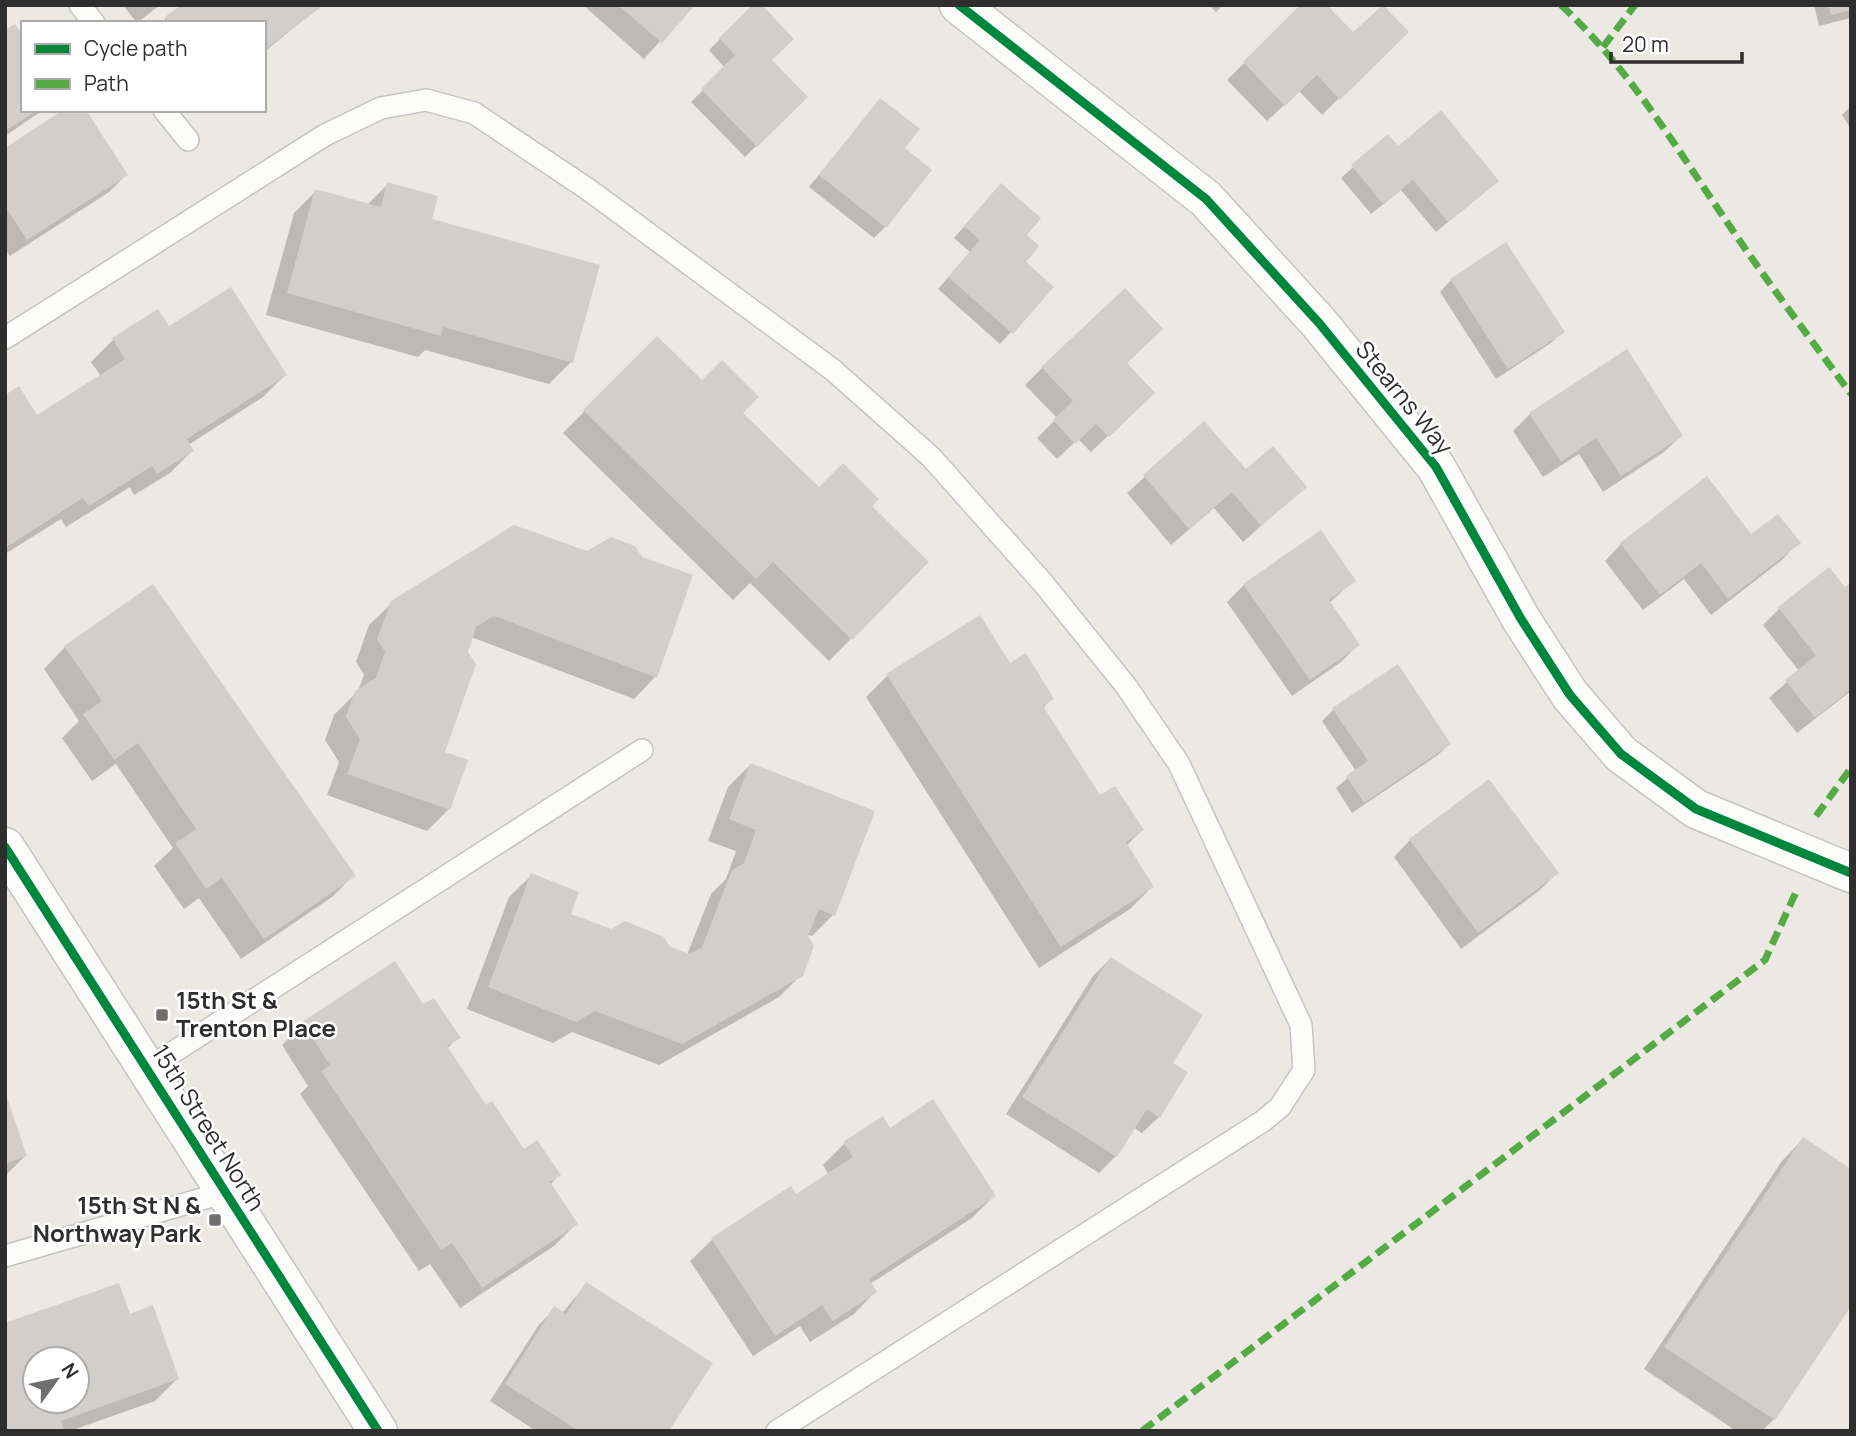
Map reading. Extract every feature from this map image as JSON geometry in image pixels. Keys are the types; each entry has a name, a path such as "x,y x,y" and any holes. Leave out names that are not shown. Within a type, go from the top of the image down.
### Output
{"street":[{"name":"Stearns Way","path":"959,5 1206,199 1319,323 1436,467 1570,695 1621,754 1696,809 1851,873"},
{"name":"15th Street North","path":"5,847 378,1431"}],"lane":[{"path":"80,5 92,21"},
{"path":"5,338 336,129 381,108 426,100 474,113 589,190 833,370 931,457 1043,583 1125,686 1179,764 1261,935 1301,1025 1304,1070 1280,1107 1264,1121 777,1431"},
{"path":"166,112 188,141"},
{"path":"147,1069 642,750"},
{"path":"5,1256 226,1192"}],"building":[{"path":"181,5 318,5 320,8 266,48 266,21 168,21 165,17"},
{"path":"618,5 695,5 662,43"},
{"path":"752,5 762,5 794,39 772,60 808,97 757,147 701,89 735,55 719,38"},
{"path":"1300,5 1327,5 1353,32 1383,5 1409,32 1340,100 1317,75 1285,106 1243,62"},
{"path":"1828,5 1851,5 1851,10 1831,15"},
{"path":"15,24 21,33 21,112 35,112 5,131 5,30"},
{"path":"880,98 920,129 905,148 932,170 886,228 819,175"},
{"path":"1441,110 1499,181 1448,222 1413,180 1383,204 1351,165 1388,134 1398,146"},
{"path":"60,112 87,112 128,175 27,240 5,206 5,148"},
{"path":"387,182 438,196 432,219 600,265 573,363 443,327 441,336 287,293 315,189 381,207"},
{"path":"1001,183 1041,218 1027,235 1039,246 1026,262 1054,287 1013,334 948,277 980,240 964,226"},
{"path":"1506,242 1565,332 1508,369 1450,279"},
{"path":"231,287 287,375 187,439 194,451 157,474 152,466 89,506 83,498 5,548 5,395 19,386 37,415 125,359 112,338 158,309 169,326"},
{"path":"1125,288 1163,329 1127,363 1155,393 1109,437 1096,424 1075,444 1053,420 1073,401 1041,367"},
{"path":"657,336 702,380 722,360 759,397 743,413 819,487 843,463 879,499 872,506 929,562 852,640 773,562 756,579 583,410"},
{"path":"1627,349 1683,436 1621,476 1596,438 1561,462 1529,413"},
{"path":"1204,421 1246,469 1273,446 1307,487 1261,526 1232,492 1189,529 1143,475"},
{"path":"1707,476 1751,534 1778,514 1801,543 1728,599 1701,563 1660,595 1620,543"},
{"path":"514,525 587,551 611,537 635,546 642,557 693,575 657,678 494,616 476,627 468,652 476,664 445,752 468,760 450,810 347,774 360,739 346,717 355,691 376,678 385,652 377,639 391,601"},
{"path":"1321,530 1356,581 1329,600 1360,645 1310,680 1243,584"},
{"path":"1829,567 1845,587 1851,583 1851,689 1815,718 1785,680 1816,656 1778,607"},
{"path":"153,584 356,876 264,939 222,878 206,889 175,843 196,829 138,743 114,760 83,714 102,701 64,646"},
{"path":"980,615 1010,663 1026,653 1054,699 1043,706 1100,795 1115,786 1144,830 1126,842 1154,887 1061,947 886,674"},
{"path":"1398,664 1451,744 1364,803 1346,776 1368,761 1332,708"},
{"path":"750,763 875,811 835,916 819,909 808,936 814,946 803,976 682,1044 595,1011 576,1022 488,987 531,873 579,892 571,914 611,929 625,921 664,937 669,946 690,954 702,947 732,870 744,863 756,830 729,819"},
{"path":"1489,779 1559,873 1478,933 1409,839"},
{"path":"1110,957 1203,1015 1173,1063 1188,1072 1160,1118 1147,1109 1117,1157 1022,1097"},
{"path":"395,961 423,1004 434,998 461,1038 447,1046 486,1105 492,1101 524,1149 537,1140 561,1175 550,1182 578,1224 482,1288 452,1243 441,1250 321,1071 330,1065 302,1022"},
{"path":"5,1092 27,1156 5,1164"},
{"path":"933,1099 996,1196 869,1279 877,1292 833,1321 822,1305 775,1336 711,1238 791,1186 796,1194 853,1157 843,1142 883,1116 890,1128"},
{"path":"1803,1137 1851,1169 1851,1306 1775,1420 1664,1347"},
{"path":"586,1282 713,1363 669,1431 579,1431 505,1384 554,1306 566,1314"},
{"path":"119,1283 130,1314 153,1305 179,1379 91,1410 91,1345 21,1345 21,1415 78,1415 61,1421 64,1431 5,1431 5,1323"}],"marked path":[{"path":"1561,5 1586,29 1630,82 1759,268 1851,394"},
{"path":"1603,47 1635,5"},
{"path":"1816,816 1851,768"},
{"path":"1142,1431 1765,960 1796,892"}],"cycle path":[{"path":"959,5 1206,199 1319,323 1436,467 1521,619 1570,695 1621,754 1696,809 1851,873"},
{"path":"5,847 378,1431"}],"place":[{"name":"15th St & Trenton Place","path":"162,1015"},
{"name":"15th St N & Northway Park","path":"215,1220"}]}
